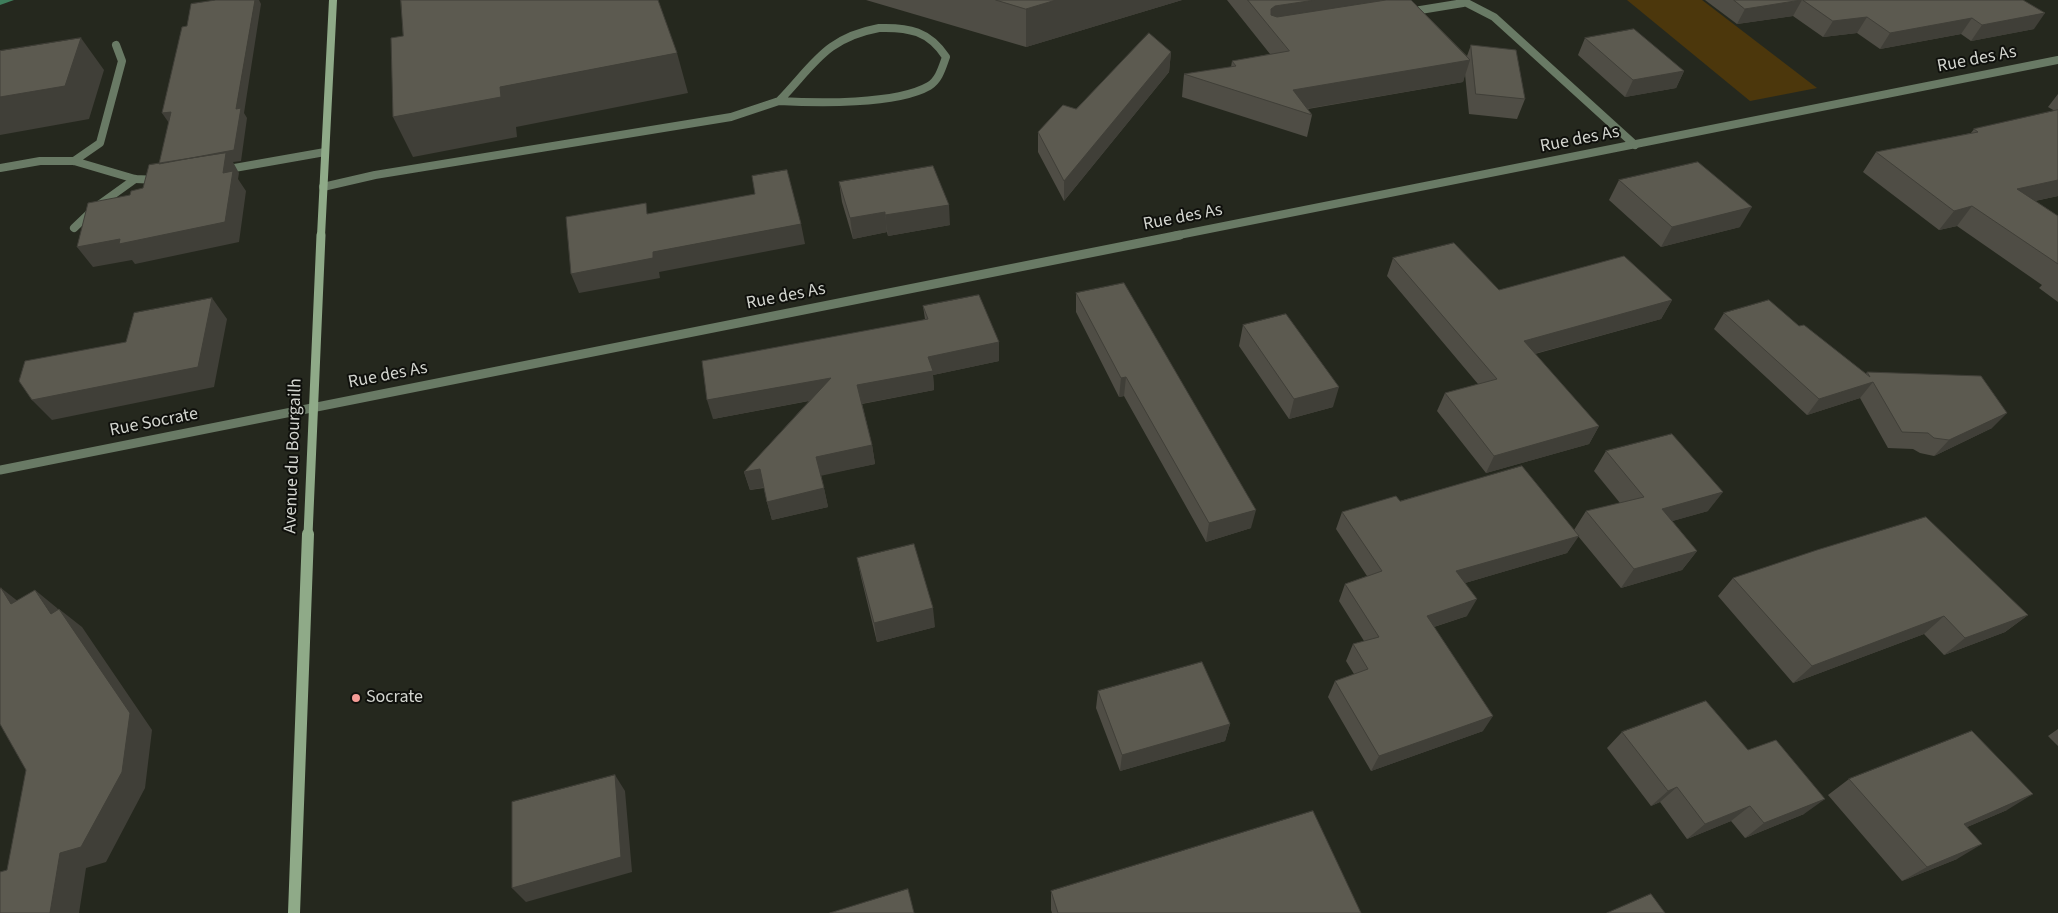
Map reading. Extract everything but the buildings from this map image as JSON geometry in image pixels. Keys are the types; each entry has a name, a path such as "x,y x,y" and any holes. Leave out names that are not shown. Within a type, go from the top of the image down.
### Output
{"main road":[{"name":"Avenue du Bourgailh","path":"294,913 314,407 333,0"}],"street":[{"path":"1396,14 1462,1 1494,17 1635,145"},
{"path":"324,187 375,175 731,117 780,101 828,104 900,95 930,86 940,75 946,57 941,45 926,34 904,28 884,28 861,32 835,43 780,101"},
{"path":"74,161 100,143 122,61 116,45"},
{"name":"Rue des As","path":"314,407 2058,60"},
{"path":"214,171 325,152"},
{"path":"0,168 40,161 74,161 135,180 165,180"},
{"path":"74,228 96,207 135,180"},
{"name":"Rue Socrate","path":"0,470 314,407"}],"shaded area":[{"path":"1627,0 1702,0 1817,88 1750,101"}],"waterway":[{"path":"0,2 9,0"}],"place":[{"name":"Socrate","path":"356,698"}]}
